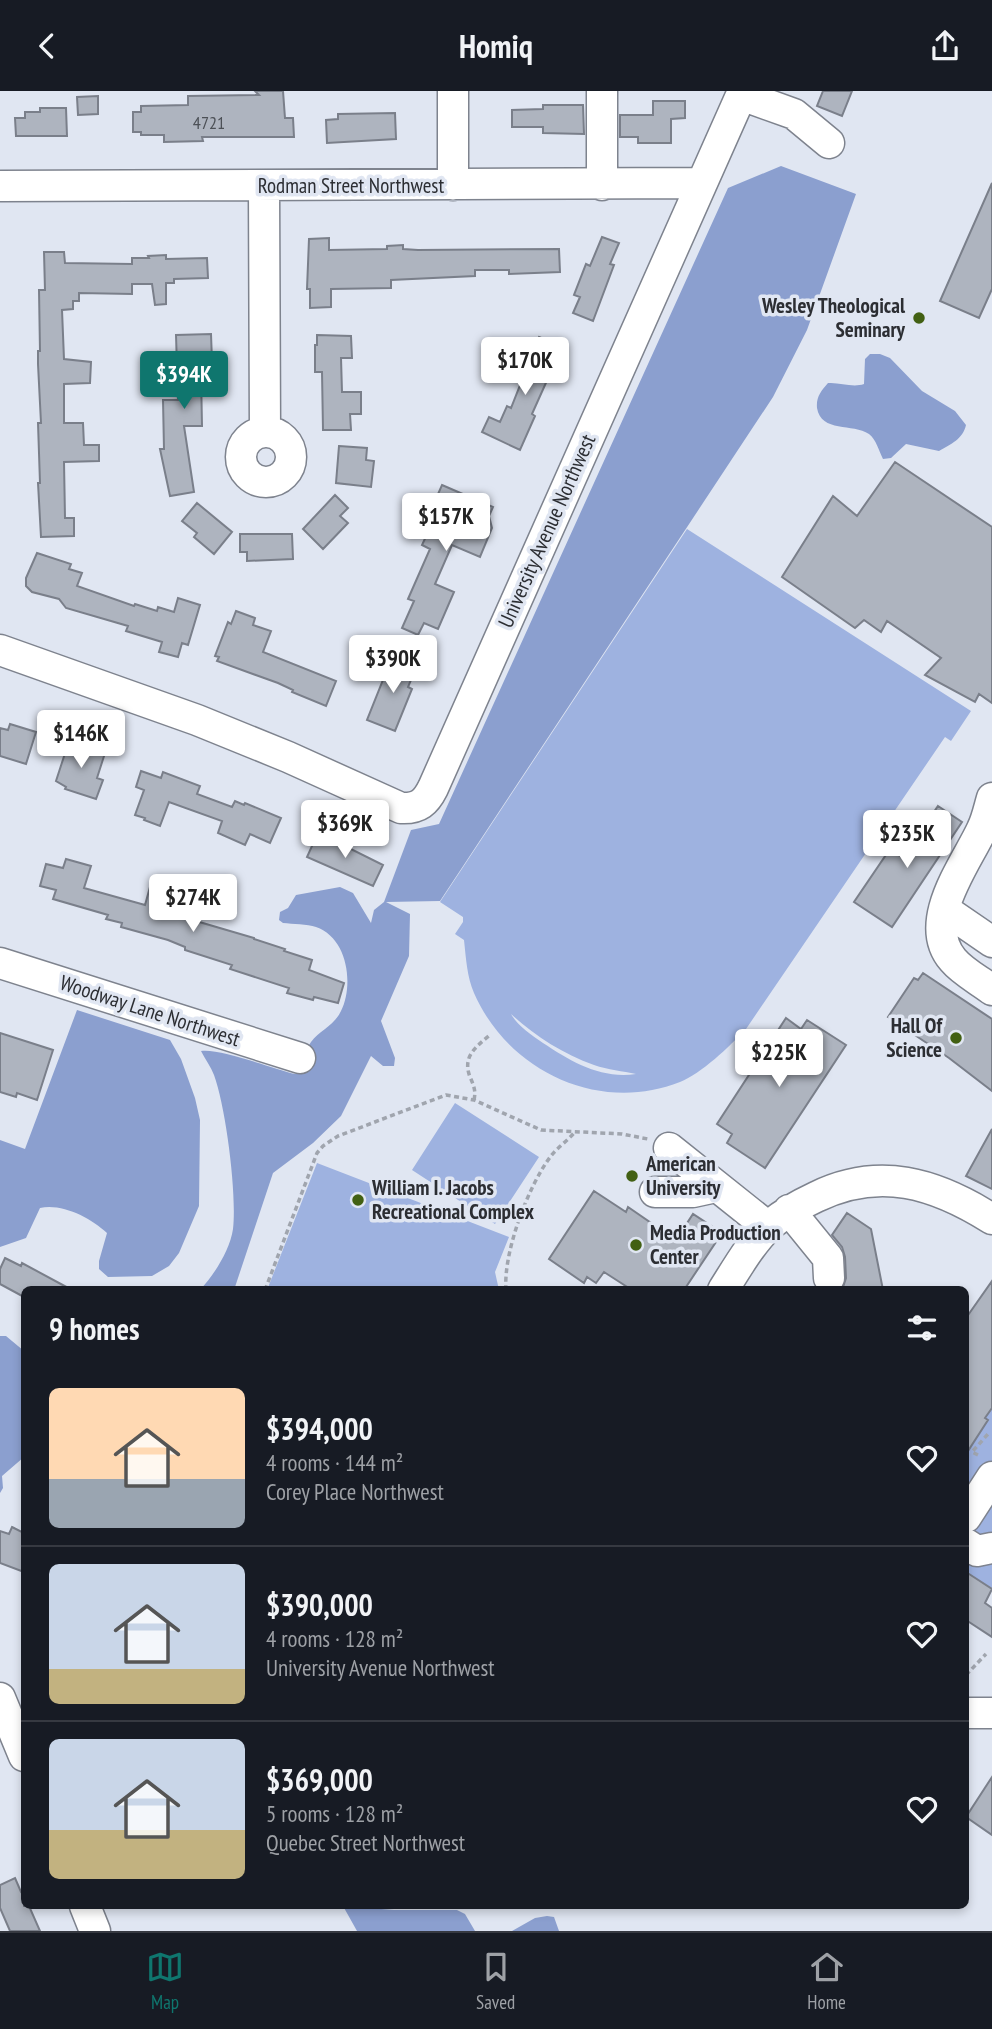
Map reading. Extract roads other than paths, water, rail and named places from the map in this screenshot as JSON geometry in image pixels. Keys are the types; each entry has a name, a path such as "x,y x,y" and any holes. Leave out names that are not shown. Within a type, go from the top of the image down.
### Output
{"street":[{"path":"453,91 453,185"},
{"path":"602,185 603,91"},
{"path":"742,93 794,114 829,143"},
{"name":"University Avenue Northwest","path":"0,650 197,720 390,803 411,809 427,800 742,93"},
{"name":"Rodman Street Northwest","path":"0,186 264,187 702,183"},
{"path":"264,187 265,432"},
{"path":"992,797 983,828 949,893 941,918 943,940 951,958 992,990"},
{"path":"944,909 992,942"},
{"name":"Woodway Lane Northwest","path":"0,963 300,1058"},
{"path":"669,1148 716,1187 779,1219 828,1258 829,1278"},
{"path":"726,1286 751,1247 779,1219 831,1190 868,1181 887,1181 939,1190 992,1219"},
{"path":"655,1192 693,1192 716,1187"},
{"path":"969,1512 992,1478"},
{"path":"0,1697 21,1749"},
{"path":"969,1713 992,1713"},
{"path":"86,1909 95,1931"}],"place":[{"name":"Wesley Theological Seminary","path":"919,318"},
{"name":"Hall Of Science","path":"956,1038"},
{"name":"American University","path":"632,1176"},
{"name":"William I. Jacobs Recreational Complex","path":"358,1200"},
{"name":"Media Production Center","path":"636,1245"}]}
